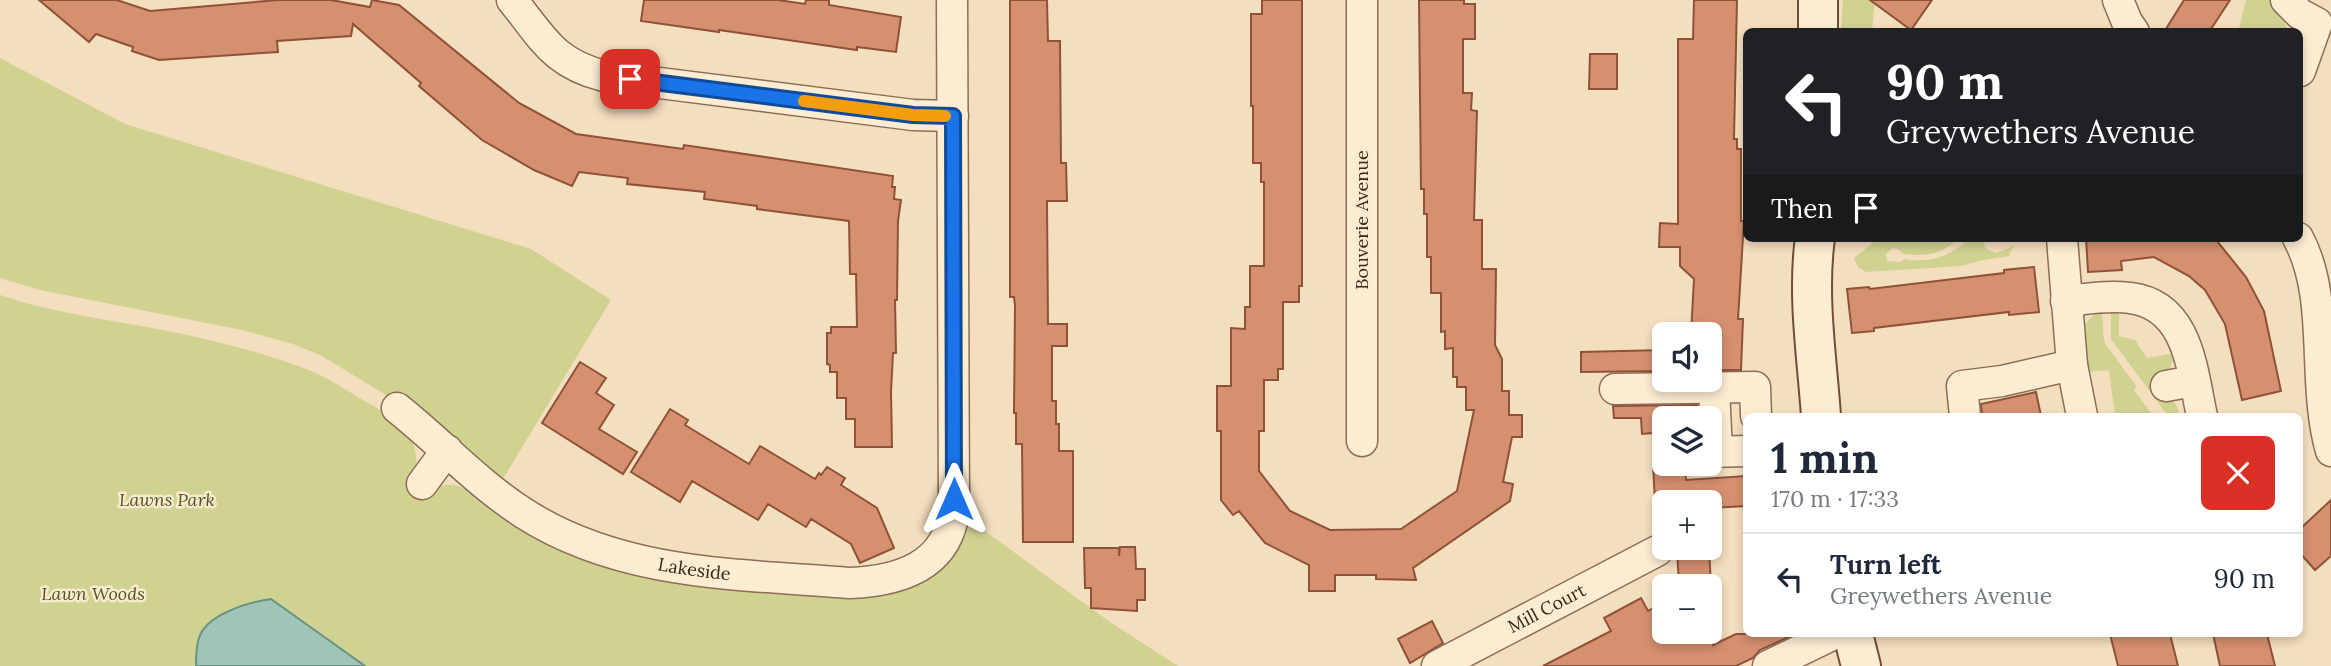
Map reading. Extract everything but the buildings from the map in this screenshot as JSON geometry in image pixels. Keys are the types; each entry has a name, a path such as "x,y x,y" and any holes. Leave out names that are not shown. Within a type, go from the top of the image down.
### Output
{"main road":[{"path":"1818,0 1818,28"},
{"path":"1815,242 1812,263 1821,413"},
{"path":"1814,282 1826,256 1838,242"},
{"path":"1854,637 1861,666"}],"street":[{"path":"512,0 552,50 563,60 584,71 604,76 913,115 953,116 953,0"},
{"name":"Bouverie Avenue","path":"1362,0 1362,440"},
{"path":"2118,0 2131,28"},
{"path":"2287,0 2300,13 2316,23 2303,62"},
{"name":"Lakeside","path":"397,408 503,499 561,533 601,551 638,562 674,568 850,583 898,578 918,568 943,544 952,524 954,499 953,116"},
{"path":"2062,242 2072,365 2081,413"},
{"path":"2303,242 2323,259 2329,319 2325,423 2331,452"},
{"path":"2066,301 2127,298 2158,307 2174,321 2179,330 2180,384 2200,413"},
{"path":"1965,413 1962,386 2002,381 2072,365"},
{"path":"1722,388 1755,387 1756,413"},
{"path":"1615,389 1652,389"},
{"path":"422,484 447,450"},
{"path":"1722,452 1743,451"},
{"name":"Mill Court","path":"1437,666 1652,554"},
{"path":"1768,666 1828,637"}],"green space":[{"path":"1843,0 1875,0 1872,28 1841,28"},
{"path":"2246,0 2272,0 2287,28 2239,28"},
{"path":"0,58 125,124 531,249 611,300 501,482 399,403 322,356 293,344 242,330 40,290 0,278"},
{"path":"1874,242 1954,242 1934,253 1904,254 1893,248 1886,254 1887,261 1900,262 1904,259 1940,257 1965,242 1983,242 1986,249 1996,253 2014,246 2010,256 1961,266 1866,272 1858,267 1854,258"},
{"name":"Lawns Park","path":"0,295 68,313 213,341 317,373 384,412 402,426 414,445 416,470 434,487 461,487 525,532 560,549 613,568 650,577 886,593 918,584 938,571 952,551 966,522 978,526 1110,622 1178,666 0,666"},
{"path":"2102,309 2104,342 2137,387 2134,390 2151,413 2115,413 2109,370 2088,372 2082,336 2083,329"},
{"path":"2111,310 2119,310 2119,336 2135,340 2147,358 2175,353 2169,372 2170,399 2180,413 2166,413 2111,339"}],"shaded area":[{"path":"271,599 365,666 196,666 199,638 210,622 241,606"}],"slow traffic":[{"path":"804,101 913,115 945,116"}],"route":[{"path":"630,79 913,115 953,116 954,499"}],"park label":[{"name":"Lawn Woods","path":"93,594"}]}
